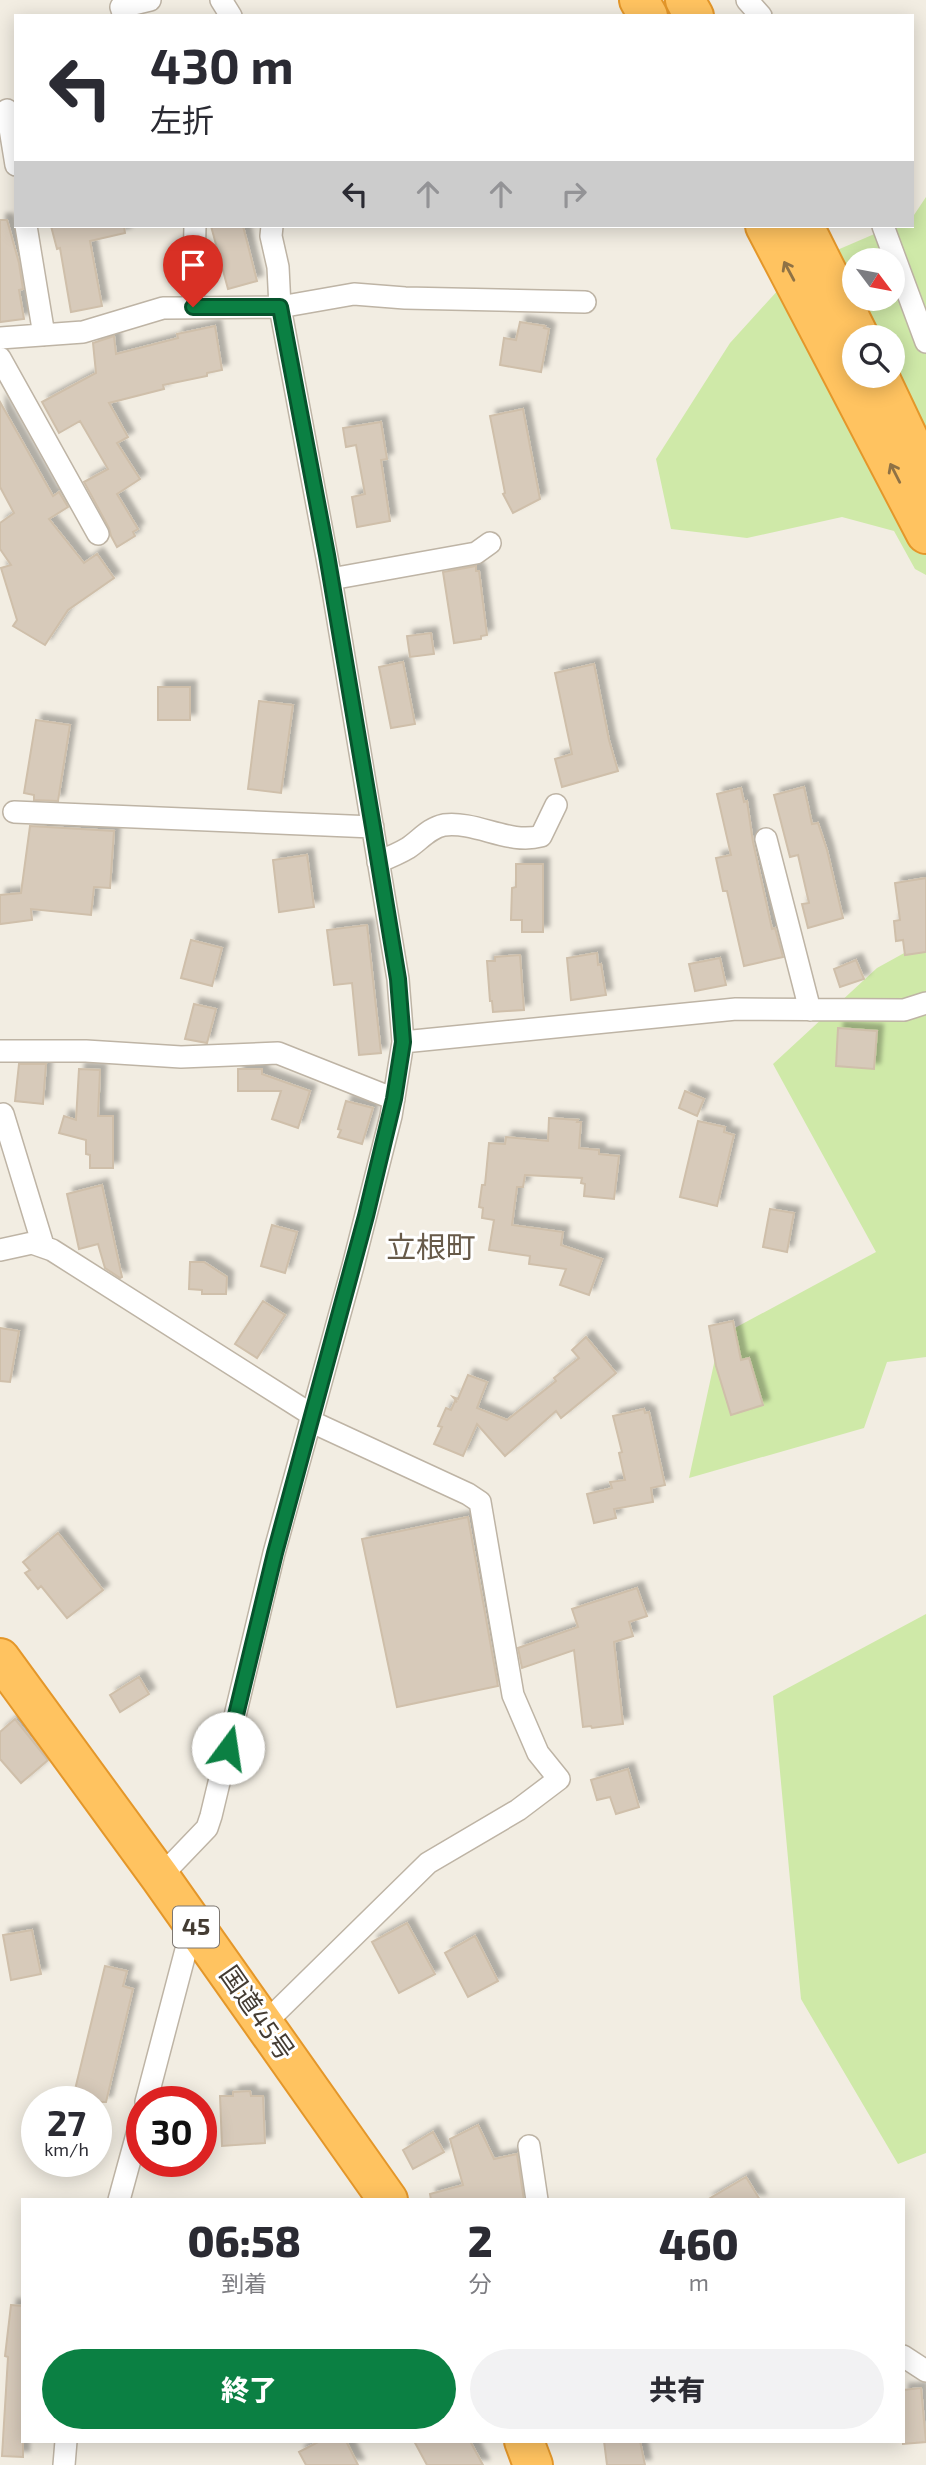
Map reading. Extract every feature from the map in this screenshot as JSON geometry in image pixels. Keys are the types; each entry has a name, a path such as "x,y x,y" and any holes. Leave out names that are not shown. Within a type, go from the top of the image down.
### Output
{"highway":[{"path":"766,228 926,534"},
{"path":"805,228 854,325"},
{"path":"885,388 926,475"},
{"name":"国道45号","path":"0,1658 193,1923 387,2198"}],"street":[{"path":"123,14 121,6 150,0"},
{"path":"747,0 759,14"},
{"path":"7,110 14,153"},
{"path":"26,228 44,335"},
{"path":"193,307 195,228"},
{"path":"160,1877 206,1828 311,1418 354,1265 394,1099 403,1042 398,979 331,579 280,307 278,267 272,228"},
{"path":"884,228 926,342"},
{"path":"0,338 96,329 163,308 280,307 354,294 405,298 585,302"},
{"path":"0,358 98,534"},
{"path":"331,579 476,553 490,543"},
{"path":"378,862 408,848 432,829 445,825 528,840 541,836 556,805"},
{"path":"13,812 373,827"},
{"path":"765,839 810,1010"},
{"path":"403,1042 736,1009 904,1010 926,1003"},
{"path":"0,1051 86,1051 181,1057 278,1053 394,1099"},
{"path":"3,1114 23,1245 311,1418 480,1502 513,1695 538,1753 559,1779 518,1810 432,1861 264,2024"},
{"path":"150,2086 193,1923"},
{"path":"529,2146 537,2198"},
{"path":"120,2198 126,2174"},
{"path":"905,2357 926,2371"},
{"path":"64,2465 66,2443"}],"green space":[{"path":"926,197 926,575 915,569 894,531 842,517 747,538 671,529 656,459 730,343 800,266 888,228 914,228 914,215"},
{"path":"926,941 926,1357 887,1362 864,1428 689,1478 720,1336 876,1252 773,1064 877,968"},
{"path":"926,1614 926,2153 898,2164 801,1999 773,1696"}],"building":[{"path":"0,220 7,220 19,263 23,289 19,290 24,319 0,322"},
{"path":"52,228 124,228 125,233 90,241 102,306 71,312 60,248 57,249"},
{"path":"212,228 244,228 257,281 228,289"},
{"path":"520,322 549,329 541,372 500,365 504,338 516,340"},
{"path":"215,326 222,370 207,373 207,376 163,385 164,389 109,403 128,437 117,443 140,479 117,494 138,529 133,532 135,536 117,547 84,482 108,469 80,421 59,433 42,402 96,373 93,343 114,336 116,354 178,338 177,334"},
{"path":"0,402 53,496 59,492 68,507 49,519 84,563 97,554 114,578 68,610 45,645 13,626 17,620 1,568 11,565 0,549 0,523 14,513 0,487"},
{"path":"523,409 540,499 513,513 503,494 505,493 490,416"},
{"path":"381,422 387,459 381,460 390,521 357,527 352,497 365,494 356,445 346,447 343,428"},
{"path":"476,566 476,571 479,571 487,635 481,636 481,639 454,643 443,572"},
{"path":"431,633 434,654 410,657 407,636"},
{"path":"403,662 415,724 391,728 379,667"},
{"path":"594,664 618,771 562,787 555,759 572,754 555,673"},
{"path":"158,687 190,687 190,720 158,720"},
{"path":"259,701 293,705 281,793 248,789"},
{"path":"36,720 70,725 58,801 34,800 34,795 24,793"},
{"path":"804,787 812,824 818,823 827,850 843,918 808,928 802,904 809,903 798,855 790,857 774,795"},
{"path":"741,788 744,802 747,801 772,929 775,928 783,957 744,966 727,891 723,891 716,858 731,855 717,794"},
{"path":"30,826 114,831 110,888 94,887 91,915 31,909 32,920 0,924 0,895 21,893"},
{"path":"307,855 314,907 279,912 273,860"},
{"path":"516,864 543,864 543,932 522,932 522,920 511,920"},
{"path":"926,878 926,952 905,955 903,940 896,941 894,921 900,920 895,883"},
{"path":"367,925 381,1053 359,1055 352,983 334,985 327,930"},
{"path":"191,940 222,948 212,986 181,978"},
{"path":"597,953 606,995 571,1000 567,958"},
{"path":"520,955 524,1010 493,1012 487,961 495,961 495,957"},
{"path":"720,958 726,985 695,991 689,964"},
{"path":"856,960 864,979 840,987 834,969"},
{"path":"194,1004 216,1009 207,1043 185,1039"},
{"path":"838,1028 877,1031 874,1069 836,1066"},
{"path":"19,1064 46,1064 43,1104 15,1101"},
{"path":"79,1069 100,1070 98,1116 113,1116 113,1168 90,1168 86,1140 59,1133 64,1116 76,1120"},
{"path":"238,1069 262,1069 262,1074 310,1091 298,1128 272,1119 281,1091 238,1091"},
{"path":"685,1091 704,1099 697,1116 679,1108"},
{"path":"346,1101 373,1108 362,1144 338,1137"},
{"path":"549,1118 578,1120 577,1122 581,1122 579,1148 619,1156 614,1199 584,1196 585,1184 581,1183 582,1178 525,1175 523,1187 517,1187 512,1225 563,1232 561,1245 602,1259 589,1295 560,1285 566,1269 529,1264 530,1256 489,1250 494,1220 482,1218 483,1208 479,1207 482,1185 485,1185 489,1143 505,1144 506,1137 548,1141"},
{"path":"698,1121 725,1127 724,1132 734,1135 717,1206 680,1197"},
{"path":"102,1185 122,1277 120,1278 105,1268 98,1244 79,1249 67,1194"},
{"path":"770,1209 794,1213 787,1252 763,1247"},
{"path":"272,1225 297,1232 285,1273 261,1266"},
{"path":"190,1262 204,1262 227,1277 226,1294 202,1294 202,1290 189,1289"},
{"path":"263,1301 285,1315 257,1358 235,1344"},
{"path":"733,1321 741,1360 749,1358 763,1405 731,1415 716,1366 709,1326"},
{"path":"0,1328 19,1331 10,1382 0,1381"},
{"path":"586,1337 616,1373 561,1418 556,1411 505,1456 477,1424 463,1456 434,1444 442,1427 438,1426 446,1408 451,1410 455,1401 457,1402 453,1397 458,1399 468,1375 487,1382 477,1408 507,1420 556,1381 554,1378 579,1358 572,1350"},
{"path":"644,1409 645,1413 649,1412 665,1485 651,1488 653,1502 614,1509 616,1518 594,1523 587,1494 612,1488 610,1482 625,1480 619,1453 622,1452 613,1416"},
{"path":"468,1517 498,1686 397,1707 362,1539"},
{"path":"58,1533 103,1590 67,1618 41,1586 38,1589 25,1573 30,1570 23,1562"},
{"path":"637,1588 647,1616 629,1622 633,1636 614,1642 623,1724 583,1727 574,1650 522,1668 518,1648 578,1627 572,1609"},
{"path":"139,1677 149,1694 120,1712 110,1695"},
{"path":"15,1719 48,1760 21,1783 0,1759 0,1732"},
{"path":"628,1769 639,1807 616,1814 610,1797 597,1800 591,1780"},
{"path":"407,1923 435,1974 399,1993 372,1942"},
{"path":"32,1930 41,1974 11,1980 3,1935"},
{"path":"475,1936 498,1981 468,1997 445,1953"},
{"path":"105,1966 127,1971 123,1986 133,1989 110,2086 76,2086"},
{"path":"250,2091 251,2096 263,2096 265,2143 222,2146 220,2096 233,2096 233,2092"},
{"path":"478,2125 494,2159 517,2154 524,2198 431,2198 430,2194 463,2185 450,2139"},
{"path":"433,2132 444,2152 413,2169 403,2150"},
{"path":"746,2177 759,2198 710,2198"},
{"path":"11,2305 21,2306 23,2457 2,2456 8,2357 5,2356"},
{"path":"921,2388 926,2442 903,2444 905,2390"},
{"path":"316,2443 347,2443 358,2465 306,2465 299,2452"},
{"path":"415,2443 471,2443 483,2465 427,2465"},
{"path":"604,2443 640,2443 645,2465 607,2465"}],"district":[{"name":"立根町","path":"431,1248"}],"route":[{"path":"193,307 280,307 327,555 373,827 398,979 403,1042 394,1099 354,1265 275,1553 228,1748"}]}
